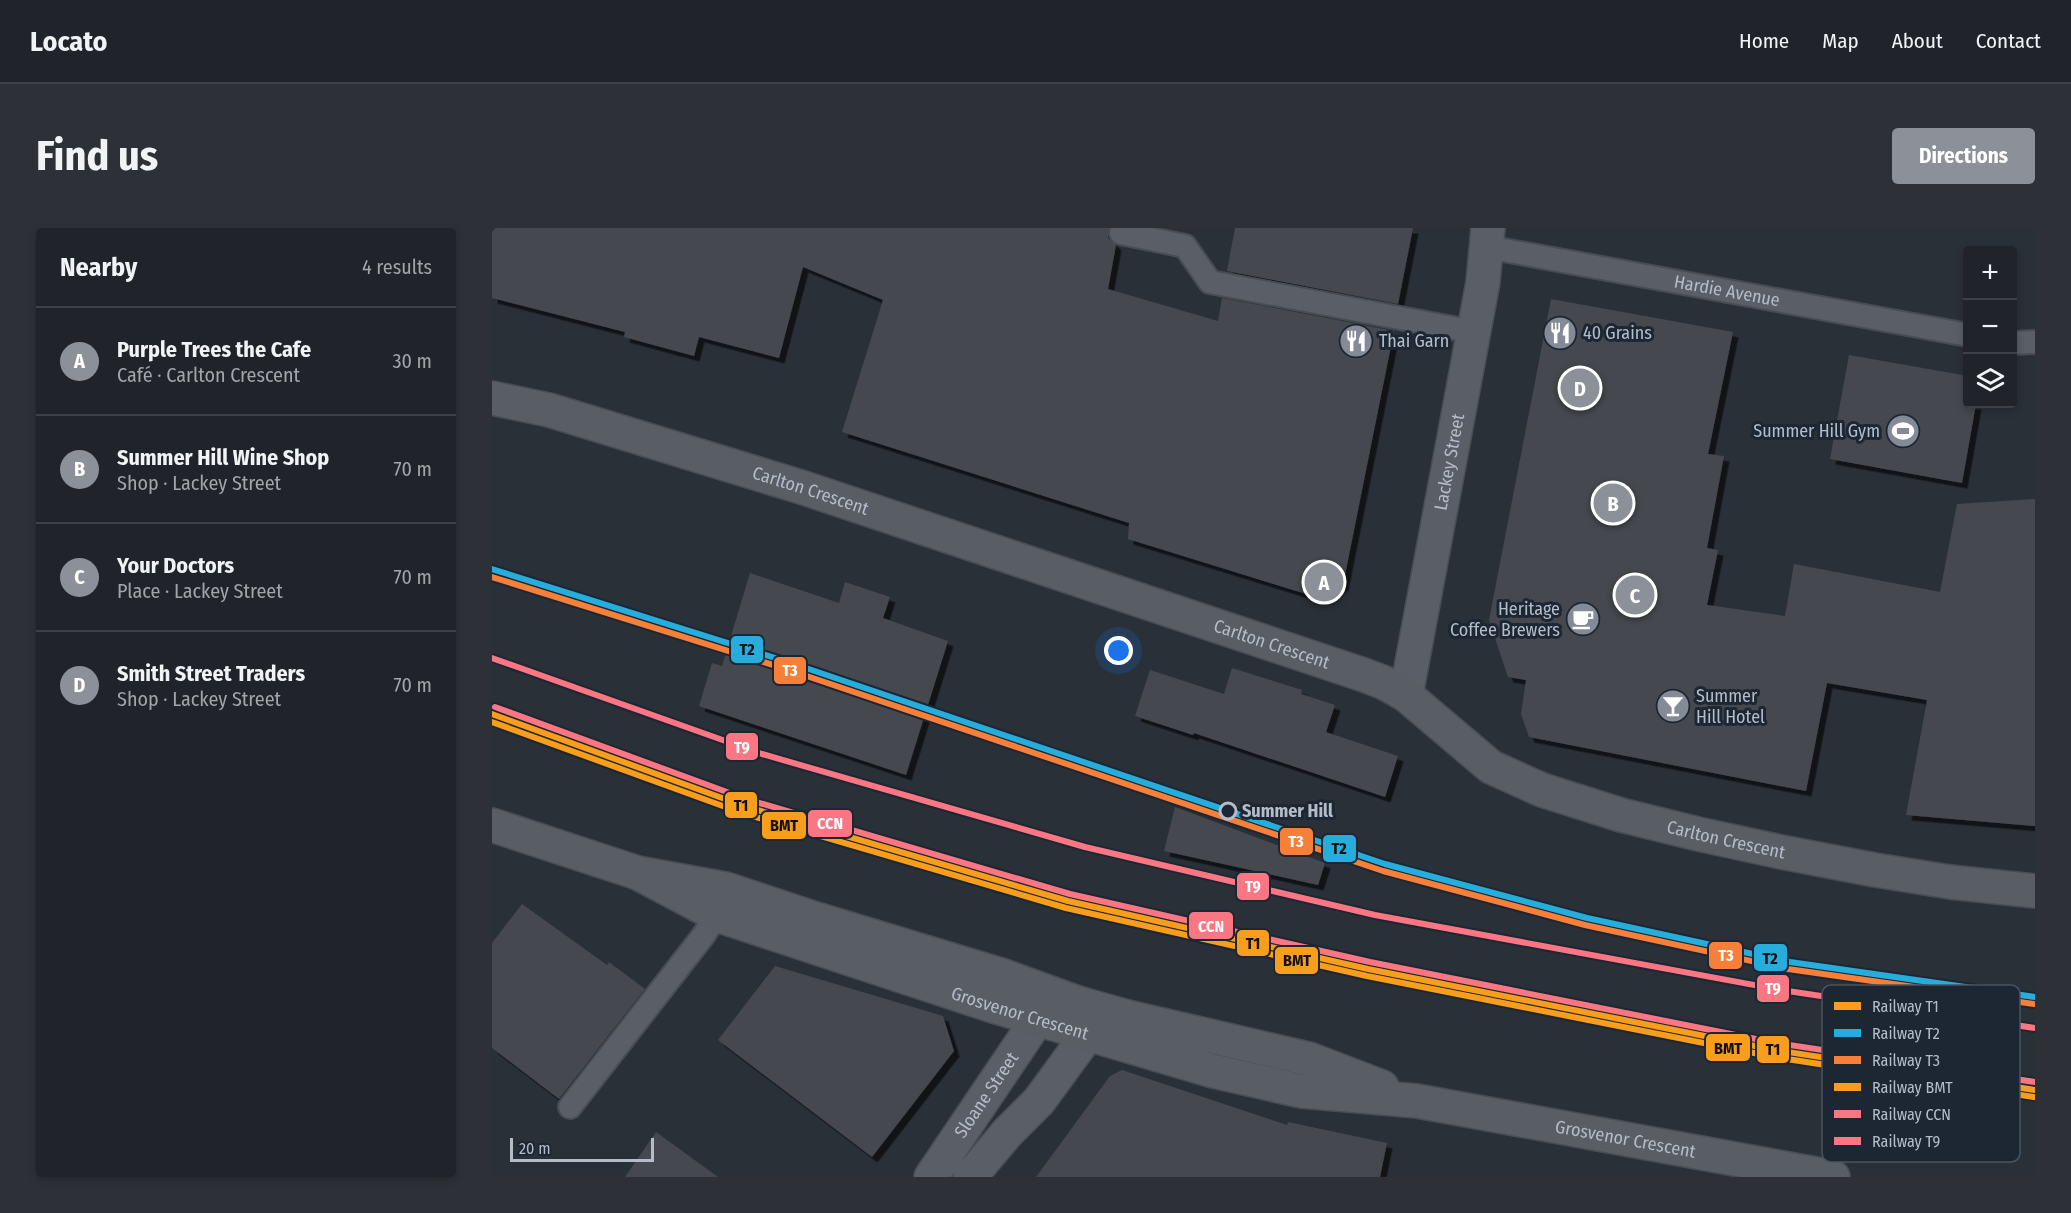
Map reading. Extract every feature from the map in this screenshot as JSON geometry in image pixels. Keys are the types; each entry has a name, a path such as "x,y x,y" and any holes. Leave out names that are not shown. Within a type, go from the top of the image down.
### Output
{"street":[{"name":"Lackey Street","path":"1406,695 1483,282 1488,238"},
{"name":"Carlton Crescent","path":"492,398 549,410 801,487 1310,655 1385,683 1406,695 1491,767 1542,789 1621,815 1698,834 1875,870 1950,882 2035,891"},
{"name":"Grosvenor Crescent","path":"492,825 722,902 1037,1020 1083,1018"},
{"name":"Grosvenor Crescent","path":"722,902 813,918 1001,975 1083,1018 1213,1071 1301,1091 1417,1101 1833,1177"},
{"name":"Sloane Street","path":"970,1177 1007,1133 1039,1101 1083,1018"},
{"name":"Sloane Street","path":"931,1177 1037,1020"}],"lane":[{"path":"1121,233 1185,246 1210,282 1474,332"},
{"name":"Hardie Avenue","path":"1488,238 1963,334"},
{"path":"2017,343 2035,342"},
{"path":"570,1107 703,936 722,902"}],"building":[{"path":"492,228 1109,228 1108,238 1116,245 1108,289 1218,321 1222,298 1394,331 1343,585 1319,598 1128,539 1129,523 842,432 883,300 803,267 779,358 699,337 694,356 624,337 625,332 492,298"},
{"path":"1235,228 1413,228 1398,304 1227,271"},
{"path":"1551,299 1733,332 1708,454 1724,456 1707,548 1718,550 1707,605 1785,616 1794,564 1940,592 1957,504 2035,499 2035,826 1906,815 1927,700 1827,683 1806,791 1529,737 1521,714 1526,680 1508,677 1489,620"},
{"name":"Summer Hill Gym","path":"1849,355 1963,375 1963,408 1975,408 1962,483 1830,459"},
{"path":"750,573 839,603 845,582 890,597 883,618 948,641 906,775 699,706 712,663 722,666"},
{"path":"1232,668 1302,690 1301,694 1335,705 1326,732 1398,756 1385,797 1194,733 1193,735 1135,716 1150,670 1224,694"},
{"path":"1175,807 1325,863 1318,885 1164,851"},
{"path":"522,904 607,965 609,962 645,989 559,1099 492,1048 492,943"},
{"path":"775,966 943,1016 954,1051 872,1157 718,1040"},
{"path":"1122,1070 1287,1125 1288,1122 1387,1143 1380,1177 1036,1177 1110,1076"},
{"path":"656,1132 718,1177 625,1177"}],"rail line":[{"name":"T2","path":"492,569 788,662 1385,864 1587,918 1790,962 1951,985"},
{"name":"T3","path":"492,577 786,669 1383,871 1585,925 1788,969 1900,985"},
{"name":"T9","path":"492,658 762,754 1085,847 1375,915 1822,996"},
{"name":"CCN","path":"495,707 746,799 1070,894 1370,962 1776,1043 1822,1050"},
{"name":"T1","path":"492,714 744,806 1068,901 1368,969 1775,1050 1822,1057"},
{"name":"BMT","path":"492,722 742,813 1066,908 1367,976 1774,1057 1822,1064"},
{"name":"T2","path":"2020,995 2035,997"},
{"name":"T3","path":"2020,1002 2034,1004"},
{"name":"T9","path":"2020,1026 2035,1028"},
{"name":"CCN","path":"2020,1080 2035,1082"},
{"name":"T1","path":"2020,1088 2035,1090"},
{"name":"BMT","path":"2020,1095 2034,1097"}],"place":[{"name":"40 Grains","path":"1560,333"},
{"name":"Thai Garn","path":"1356,341"},
{"name":"Smith Street Traders","path":"1580,388"},
{"name":"Summer Hill Gym","path":"1903,431"},
{"name":"Summer Hill Wine Shop","path":"1613,503"},
{"name":"Purple Trees the Cafe","path":"1324,582"},
{"name":"Your Doctors","path":"1635,595"},
{"name":"Heritage Coffee Brewers","path":"1583,619"},
{"name":"Summer Hill Hotel","path":"1673,706"},
{"name":"Summer Hill","path":"1228,811"}]}
